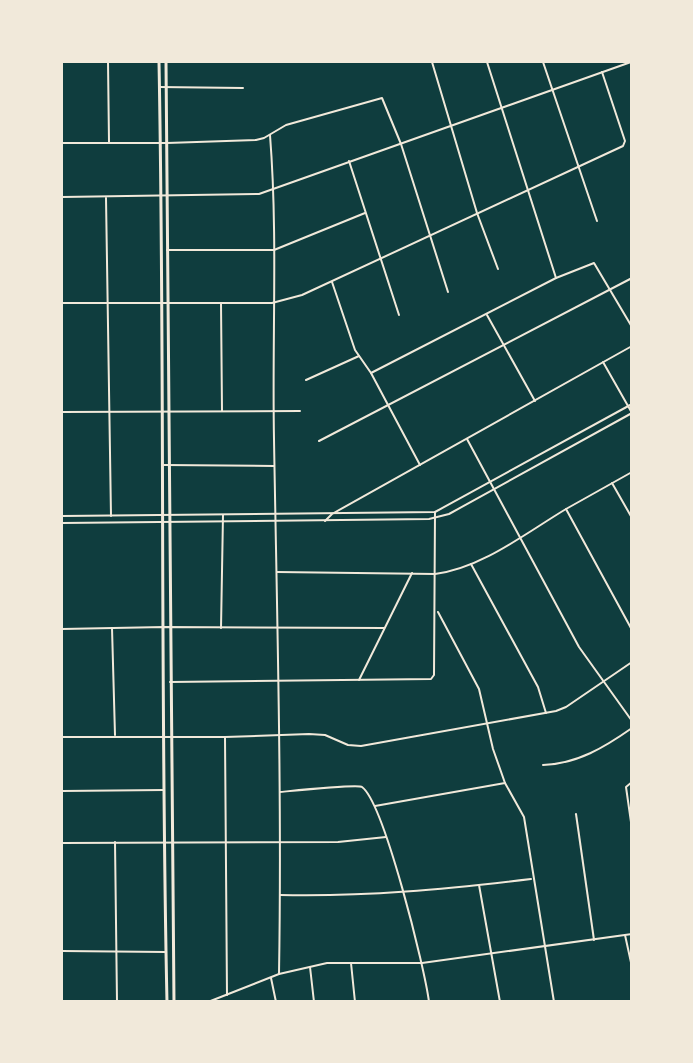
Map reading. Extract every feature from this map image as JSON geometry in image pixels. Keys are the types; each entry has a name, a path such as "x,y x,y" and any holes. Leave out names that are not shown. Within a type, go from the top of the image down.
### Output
{"main road":[{"path":"159,62 163,412 170,516 170,682 164,790 167,1002"},
{"path":"166,62 168,411 164,523 164,627 172,842 174,1002"}],"street":[{"path":"108,62 109,142"},
{"path":"432,62 477,213 498,268"},
{"path":"487,62 530,191 556,279"},
{"path":"543,62 597,221"},
{"path":"62,197 248,195 273,191 349,161 631,62"},
{"path":"62,303 272,303 293,298 332,282 623,146 625,141 602,72"},
{"path":"159,87 243,88"},
{"path":"62,143 256,140 286,125 382,98 401,144 448,292"},
{"path":"270,135 274,250 272,303 274,466 277,514 275,629 280,842 279,974"},
{"path":"349,161 399,315"},
{"path":"106,198 111,516"},
{"path":"167,250 274,250 365,213"},
{"path":"371,373 556,279 597,263 632,327"},
{"path":"319,441 632,278"},
{"path":"332,282 358,356 371,373 420,465"},
{"path":"221,303 222,412"},
{"path":"487,315 535,401"},
{"path":"325,521 332,514 632,346"},
{"path":"306,380 358,356"},
{"path":"62,523 325,521 434,518 449,514 631,413 603,362"},
{"path":"62,516 435,512 632,404"},
{"path":"62,412 300,411"},
{"path":"467,439 579,647 632,721"},
{"path":"166,465 274,466"},
{"path":"277,572 435,574 452,571 471,564 632,472"},
{"path":"612,483 632,518"},
{"path":"566,509 632,630"},
{"path":"170,682 431,679 434,675 436,610 435,512"},
{"path":"221,628 223,515"},
{"path":"471,564 538,687 546,712"},
{"path":"359,680 412,573"},
{"path":"436,610 480,689 493,749 505,783 524,818 532,879 554,1002"},
{"path":"112,628 115,735"},
{"path":"62,629 384,628"},
{"path":"62,737 325,735 348,745 361,746 566,707 632,662"},
{"path":"543,765 565,763 582,758 632,728"},
{"path":"225,737 224,843 227,995"},
{"path":"632,782 626,787 632,829"},
{"path":"375,806 505,783"},
{"path":"279,792 325,790 354,785 364,788 375,806 386,837 422,963 429,1002"},
{"path":"62,791 164,790"},
{"path":"576,814 594,940"},
{"path":"62,843 352,842 386,837"},
{"path":"115,842 117,1002"},
{"path":"280,895 341,897 402,894 532,879"},
{"path":"479,885 500,1002"},
{"path":"208,1002 220,1000 279,974 310,967 351,962 422,963 632,934"},
{"path":"625,935 632,967"},
{"path":"62,951 166,952"},
{"path":"351,962 356,1002"},
{"path":"310,967 314,1002"},
{"path":"271,978 276,1002"}]}
